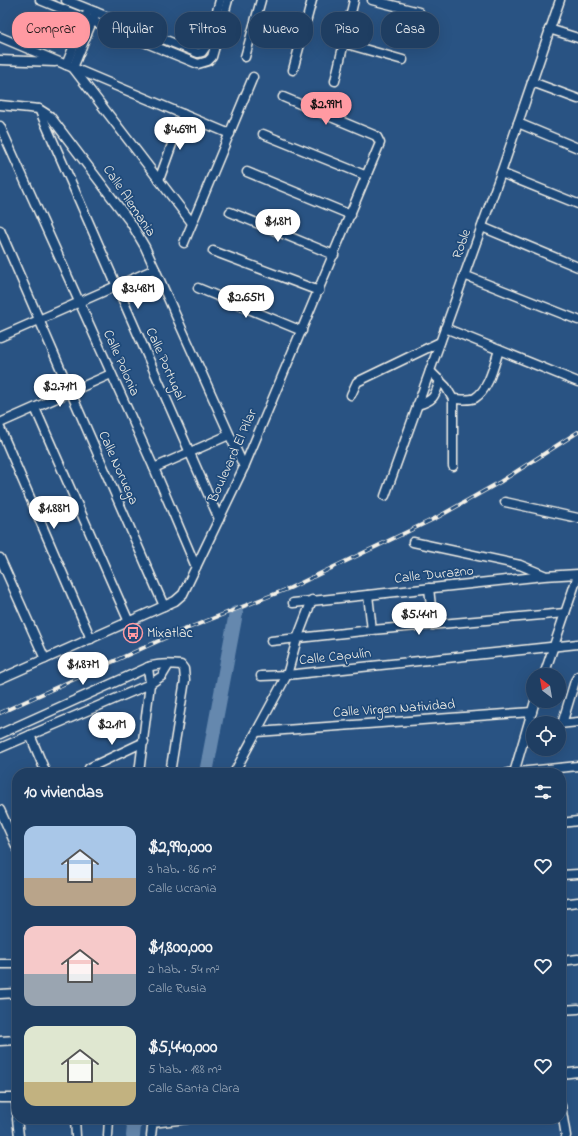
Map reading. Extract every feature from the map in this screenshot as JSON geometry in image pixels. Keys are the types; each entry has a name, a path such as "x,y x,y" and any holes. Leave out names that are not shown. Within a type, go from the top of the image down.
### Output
{"street":[{"path":"40,0 69,12"},
{"path":"66,0 194,52 202,52"},
{"path":"202,52 208,44 220,0"},
{"path":"90,20 193,63 203,64 208,61 214,52 228,0"},
{"path":"245,57 261,0"},
{"path":"293,70 312,0"},
{"path":"351,12 354,0"},
{"path":"372,0 419,12"},
{"name":"Roble","path":"384,496 482,227 560,0"},
{"path":"90,18 93,11"},
{"path":"549,29 578,38"},
{"path":"0,37 230,134"},
{"path":"66,65 75,48"},
{"path":"335,80 343,48"},
{"path":"361,48 403,60"},
{"path":"202,52 208,61"},
{"path":"0,60 66,65 192,223"},
{"path":"184,243 253,77"},
{"path":"532,82 578,99"},
{"name":"Boulevard El Pilar","path":"1,677 91,639 175,601 182,594 196,567 244,467 380,145 380,140 374,135 283,98"},
{"name":"Calle Alemania","path":"0,105 39,110 50,116 59,125 132,223 155,269 244,467"},
{"name":"Calle Portugal","path":"39,110 219,519"},
{"path":"159,180 183,114"},
{"path":"518,123 578,148"},
{"name":"Calle Polonia","path":"0,126 154,468 196,567"},
{"path":"263,134 367,176"},
{"path":"247,172 351,215"},
{"path":"501,173 578,204"},
{"path":"230,212 334,255"},
{"path":"482,227 578,267"},
{"name":"Calle Noruega","path":"0,230 164,606"},
{"path":"213,251 319,291"},
{"path":"0,336 155,269"},
{"path":"464,276 578,320"},
{"path":"198,288 302,331"},
{"path":"445,328 578,382"},
{"path":"352,395 357,382 440,342"},
{"path":"453,399 466,400 474,398 482,391 499,350"},
{"path":"430,371 450,392 453,399 453,466"},
{"path":"0,423 112,374"},
{"path":"417,405 429,402 436,393 440,380"},
{"path":"35,408 128,622"},
{"path":"0,428 91,639"},
{"path":"154,468 229,435"},
{"path":"505,502 578,518"},
{"path":"413,542 520,565 544,576"},
{"path":"0,558 45,659"},
{"path":"546,668 578,574"},
{"name":"Calle Durazno","path":"293,603 544,576 578,574"},
{"path":"429,588 433,624"},
{"path":"368,595 372,630"},
{"path":"237,768 287,675 297,639 312,600"},
{"path":"270,641 565,612"},
{"name":"Calle Capulín","path":"261,676 287,675 578,644"},
{"path":"0,734 148,667 157,664 168,666 181,665 184,668 185,673 171,768"},
{"path":"0,748 150,684 162,676 168,666"},
{"path":"141,768 150,684 148,667"},
{"path":"563,716 578,676"},
{"path":"532,716 533,708"},
{"name":"Calle Virgen Natividad","path":"257,732 532,712"},
{"path":"566,723 578,722"},
{"path":"30,735 44,768"},
{"path":"516,768 526,739"},
{"path":"89,768 144,742"},
{"path":"560,768 578,766"},
{"path":"0,810 12,837"},
{"path":"566,822 578,821"},
{"path":"566,875 578,874"},
{"path":"566,903 578,902"},
{"path":"566,960 578,959"},
{"path":"0,964 12,964"},
{"path":"0,994 12,993"},
{"path":"566,1010 578,1009"},
{"path":"0,1041 12,1040"},
{"path":"566,1073 578,1072"},
{"path":"0,1098 12,1098"},
{"path":"18,1124 19,1136"},
{"path":"75,1124 76,1136"},
{"path":"108,1136 109,1124"},
{"path":"151,1136 152,1124"},
{"path":"564,1124 566,1136"}],"waterway":[{"path":"207,768 236,613"},
{"path":"133,1124 133,1136"}],"railway":[{"path":"0,713 176,633 290,588 438,517 500,482 578,432"}],"place":[{"name":"Mixatlac","path":"133,633"}]}
